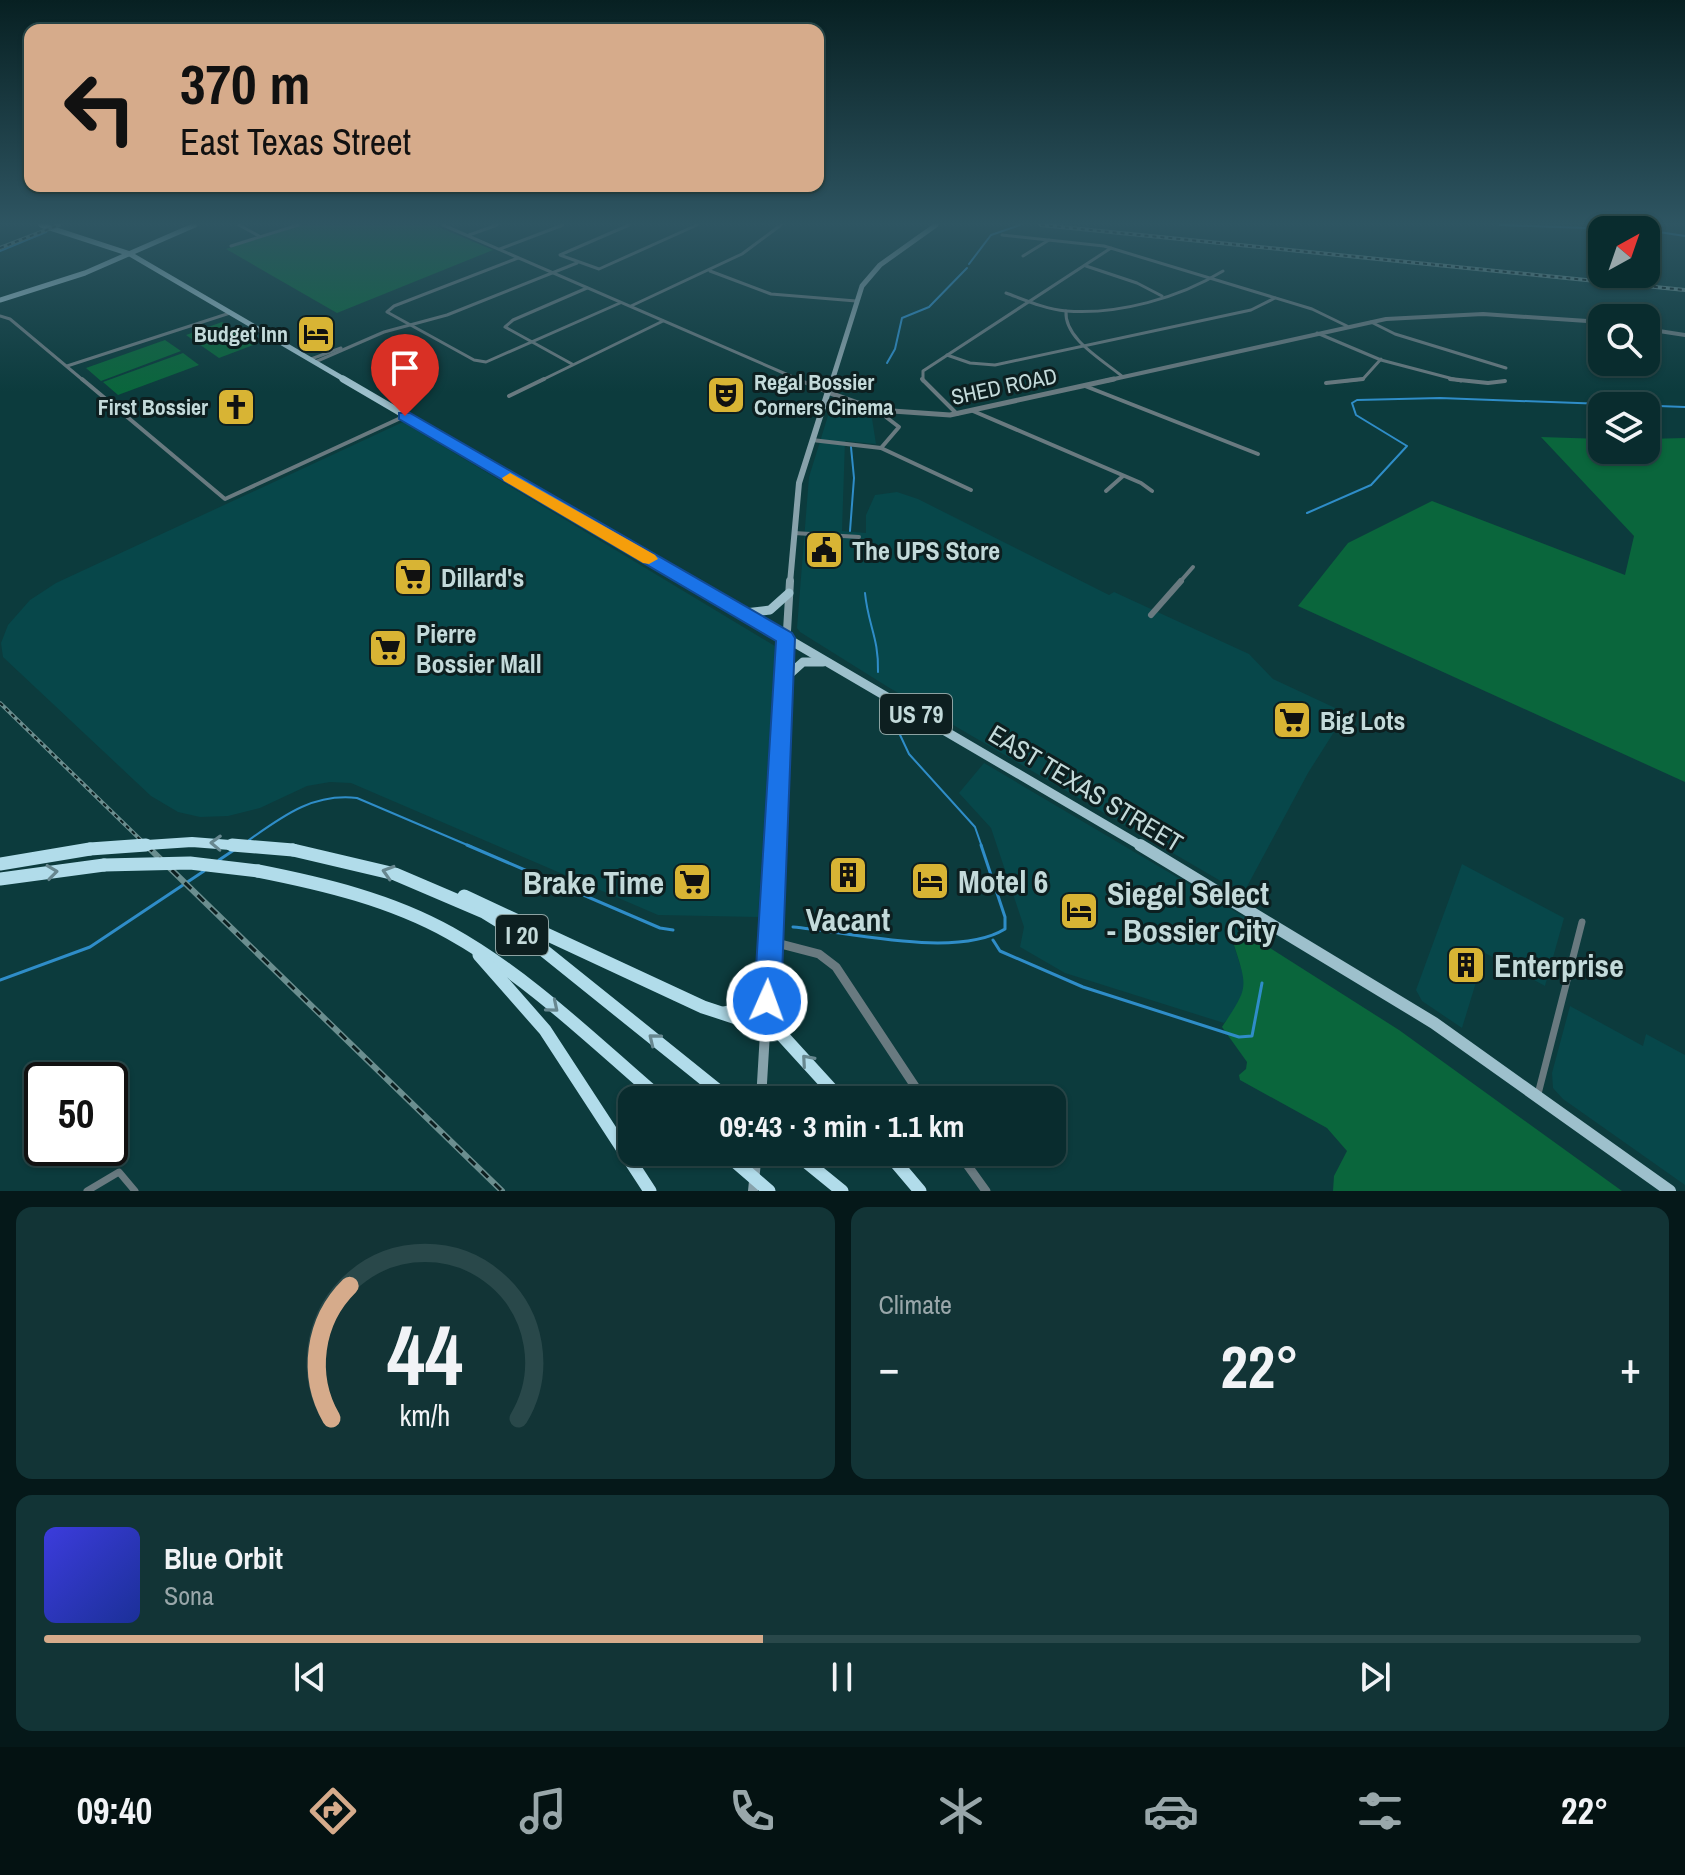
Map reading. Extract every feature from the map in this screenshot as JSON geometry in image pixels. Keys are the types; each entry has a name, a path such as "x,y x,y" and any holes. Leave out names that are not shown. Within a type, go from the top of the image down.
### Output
{"highway":[{"name":"I 20","path":"0,864 90,849 192,842 293,850 361,864 427,886 484,912 537,945 714,1086"},
{"name":"I 20","path":"0,879 104,865 201,864 258,871 345,889 420,918 474,949 540,996 646,1086"},
{"path":"427,886 489,906 703,1007 779,1032 787,1037 829,1086"},
{"path":"703,1007 730,1013 742,1008 751,995 769,941"},
{"path":"474,949 545,1030 650,1191"},
{"path":"740,1166 769,1191"},
{"path":"811,1166 842,1191"},
{"path":"899,1166 920,1191"}],"main road":[{"path":"0,300 63,281"},
{"name":"EAST TEXAS STREET","path":"176,281 1300,939 1434,1023 1670,1191"},
{"path":"762,1086 785,638 799,483 856,301 865,281"},
{"path":"742,613 770,610 789,593"},
{"path":"783,680 803,662 828,663"},
{"path":"753,1191 756,1166"}],"street":[{"path":"461,281 387,310 409,325 484,362 621,302"},
{"path":"313,361 409,325 447,315 531,281"},
{"name":"SHED ROAD","path":"571,281 827,392 887,412 957,414 1371,322 1465,313 1588,321"},
{"path":"630,306 685,281"},
{"path":"736,281 771,294 856,301"},
{"path":"957,414 921,378 924,369 1062,281"},
{"path":"1130,281 1162,296"},
{"path":"1006,293 1066,311 1094,310 1193,289 1209,281"},
{"path":"1217,281 1316,311 1347,326"},
{"path":"573,365 507,331 507,324 587,288"},
{"path":"947,355 970,363 990,365 1251,310 1275,298"},
{"path":"1066,311 1067,326 1084,346 1123,377"},
{"path":"66,366 230,313"},
{"path":"0,316 9,318 225,499 405,416"},
{"path":"509,396 663,321"},
{"path":"1371,322 1390,332 1506,368"},
{"path":"1660,331 1685,335"},
{"path":"1317,333 1334,343 1454,381 1505,381"},
{"path":"1326,383 1363,379 1381,359"},
{"path":"1085,386 1258,454"},
{"path":"973,411 1124,475 1152,491"},
{"path":"881,448 899,427 886,417 887,412"},
{"path":"811,440 881,448 971,490"},
{"path":"1106,491 1124,475"},
{"path":"794,533 859,537"},
{"path":"1151,615 1193,567"},
{"path":"1538,1095 1582,922"},
{"path":"769,941 819,954 836,967 915,1086"},
{"path":"968,1166 986,1191"},
{"path":"87,1191 107,1176 119,1172 135,1191"}],"shaded area":[{"path":"841,403 871,412 876,444 845,441 842,531 866,533 866,515 875,495 897,492 918,499 1109,595 1114,592 1249,654 1273,679 1346,713 1308,773 1243,894 888,687 800,632 797,628 809,477 831,406"},
{"path":"403,422 775,646 758,917 658,915 351,783 330,782 307,786 260,808 228,816 200,817 178,812 151,796 3,657 1,643 8,625 30,600 56,583"},
{"path":"984,763 1246,918 1233,942 1246,984 1237,1008 1224,1023 1065,973 1020,947 1024,927 991,828 959,793"},
{"path":"1462,864 1564,918 1545,986 1485,953 1462,1028 1422,1001 1416,990"},
{"path":"1570,1006 1643,1046 1646,1034 1685,1055 1685,1185 1563,1099 1553,1088 1552,1073"}],"green space":[{"path":"281,281 417,281 337,313"},
{"path":"222,322 256,344 219,358 186,335"},
{"path":"165,340 181,351 101,381 86,368"},
{"path":"183,353 199,365 118,395 103,382"},
{"path":"1541,437 1588,439 1588,464 1660,464 1660,439 1685,438 1685,782 1298,606 1348,543 1432,501 1625,575 1634,536"},
{"path":"1240,929 1399,1030 1622,1191 1333,1191 1334,1176 1347,1151 1327,1128 1240,1080 1239,1075 1246,1069 1247,1062 1222,1027 1243,987 1233,942"}],"waterway":[{"path":"887,363 895,349 902,318 929,307 955,281"},
{"path":"1307,513 1371,485 1407,446 1356,415 1352,403 1357,400 1440,398 1685,407"},
{"path":"850,531 854,478 851,447"},
{"path":"865,593 877,650 878,672"},
{"path":"893,720 909,754 975,827 982,847"},
{"path":"249,840 299,808 341,797 357,798 472,847"},
{"path":"467,845 660,928 673,930"},
{"path":"793,927 931,943 984,938 1005,929 1005,917 981,845"},
{"path":"219,860 234,850"},
{"path":"0,980 90,947 204,871"},
{"path":"993,940 1000,951 1083,987 1239,1037 1252,1036 1262,983"}],"railway":[{"path":"1592,281 1685,290"},
{"path":"0,703 148,847"},
{"path":"146,845 502,1191"}],"slow traffic":[{"path":"510,478 649,559"}],"place":[{"name":"Budget Inn","path":"316,334"},
{"name":"Regal Bossier Corners Cinema","path":"726,395"},
{"name":"First Bossier","path":"236,407"},
{"name":"The UPS Store","path":"824,550"},
{"name":"Dillard's","path":"413,577"},
{"name":"Pierre Bossier Mall","path":"388,648"},
{"name":"Big Lots","path":"1292,720"},
{"name":"Vacant","path":"848,875"},
{"name":"Motel 6","path":"930,881"},
{"name":"Brake Time","path":"692,882"},
{"name":"Siegel Select - Bossier City","path":"1079,911"},
{"name":"Enterprise","path":"1466,965"}],"route":[{"path":"405,416 785,638 767,1001"}]}
